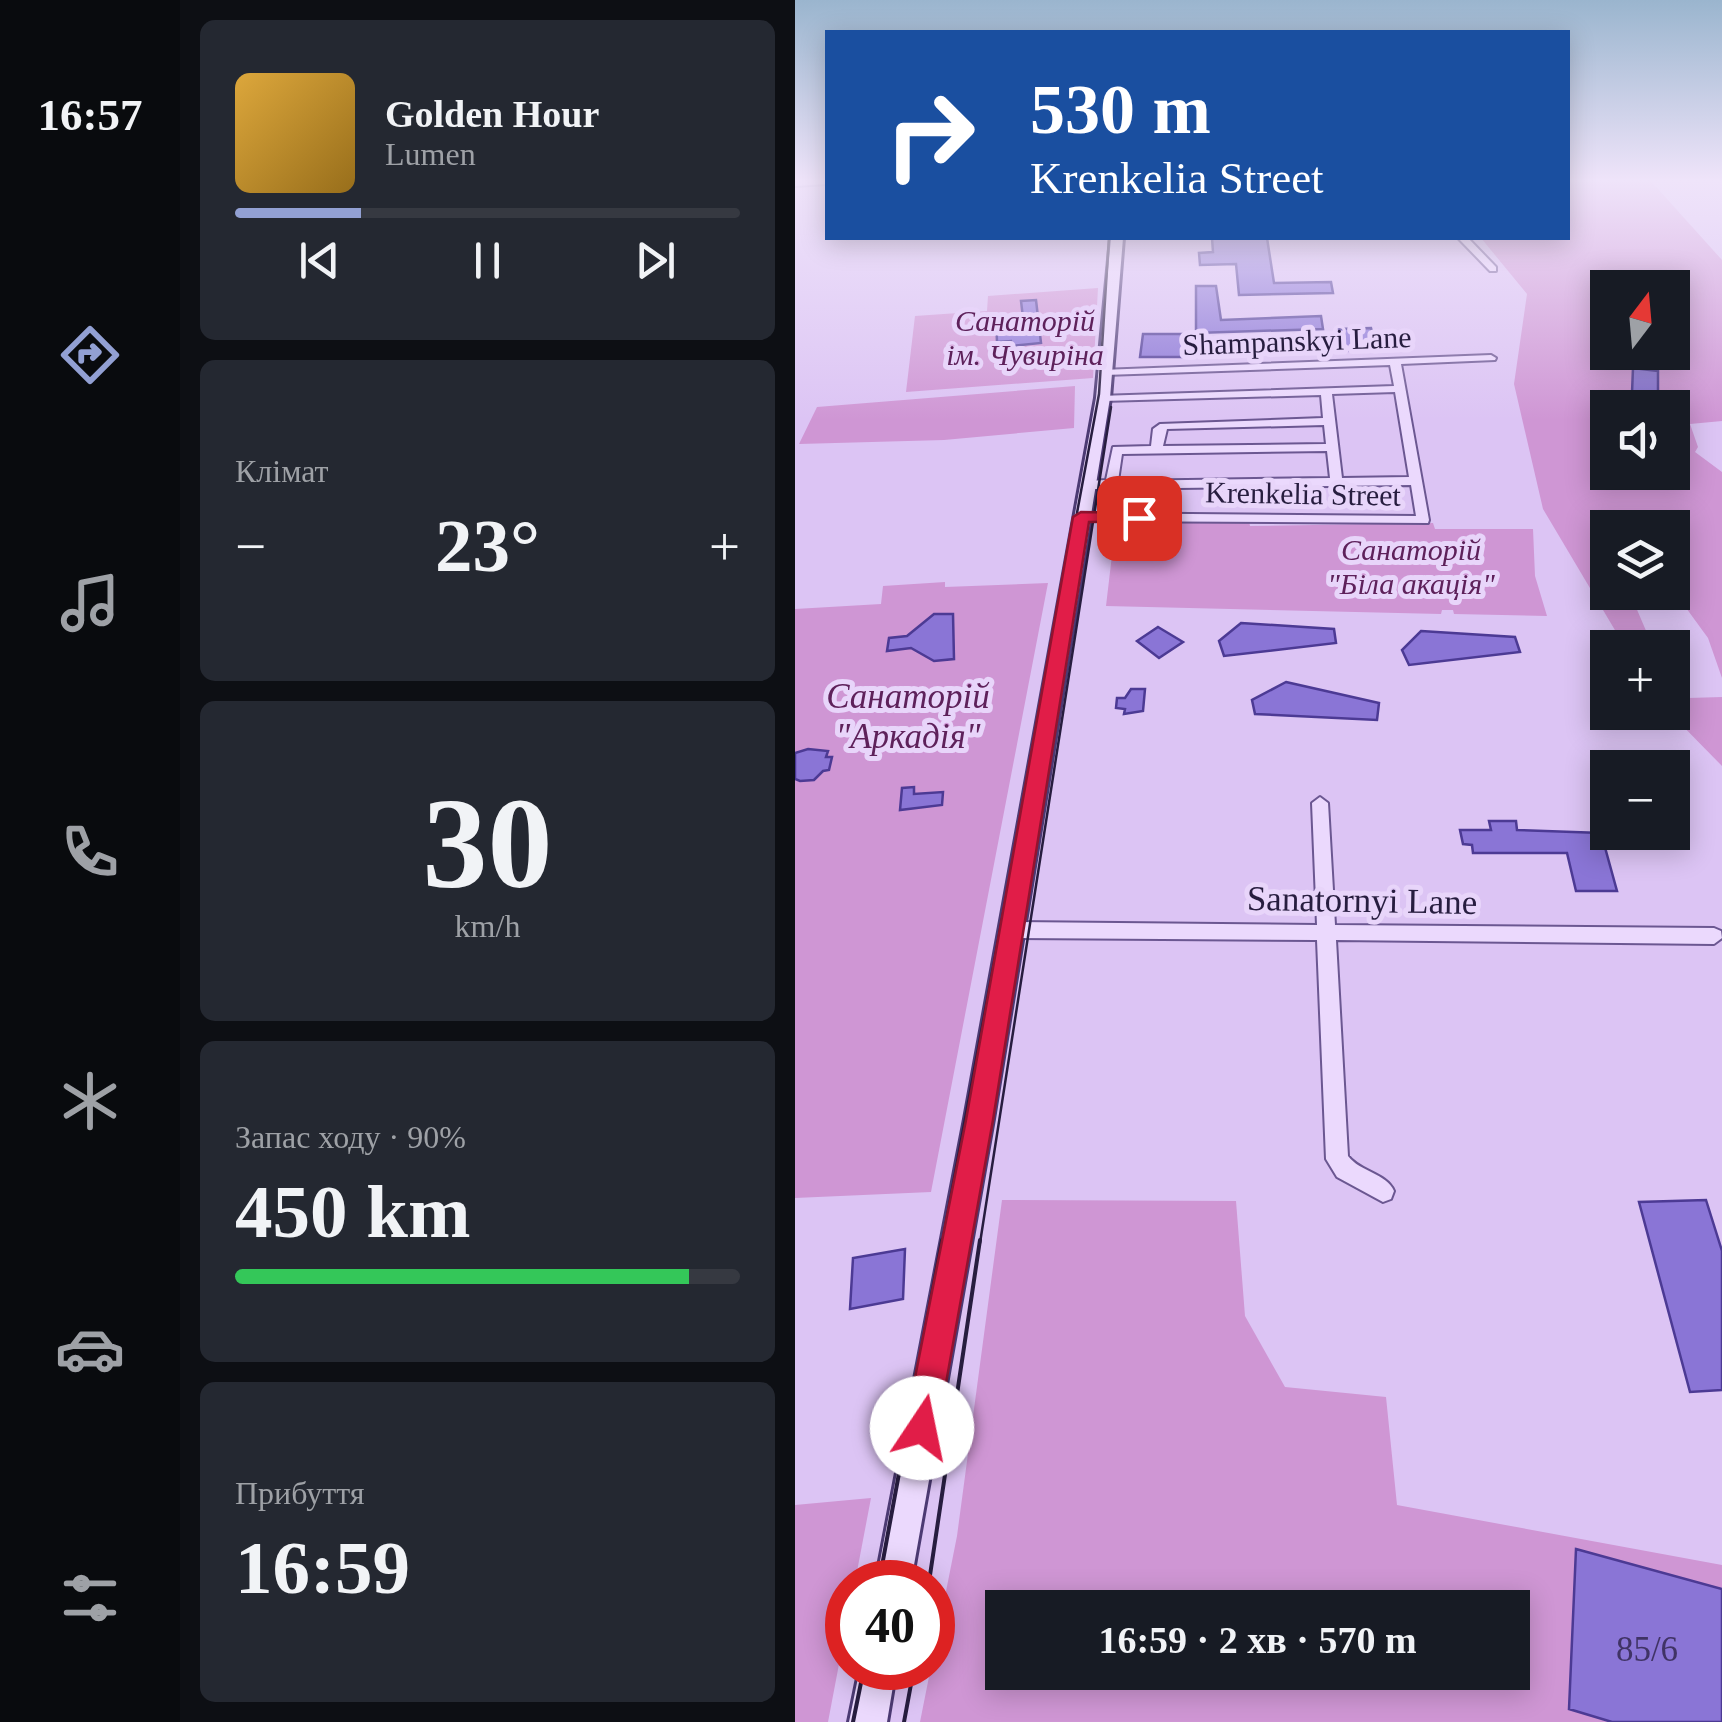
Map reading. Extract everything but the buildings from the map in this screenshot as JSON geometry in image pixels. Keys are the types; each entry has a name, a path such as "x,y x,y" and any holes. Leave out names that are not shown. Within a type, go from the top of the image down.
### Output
{"street":[{"path":"897,1560 979,1120 1081,517 1097,485 1115,259"},
{"path":"1484,259 1493,269"},
{"name":"Shampanskyi Lane","path":"1105,372 1491,358"},
{"name":"Krenkelia Street","path":"1081,517 1423,520 1395,362"},
{"path":"1103,398 1398,390"},
{"path":"1326,391 1336,481"},
{"path":"1157,449 1162,427 1159,396"},
{"path":"1162,427 1329,421"},
{"path":"1097,485 1112,482 1117,450 1332,447"},
{"path":"1097,485 1416,481"},
{"path":"1320,803 1337,1159 1345,1170 1383,1191"},
{"name":"Sanatornyi Lane","path":"1010,930 1714,936"},
{"path":"869,1722 874,1690"}],"green space":[{"path":"1499,259 1722,260 1722,421 1690,424 1698,447 1695,452 1722,472 1722,678 1708,638 1688,610 1690,510 1590,510 1590,588 1543,509 1514,384 1527,294"},
{"name":"Санаторій ім. Чувиріна","path":"1098,288 1093,378 906,392 915,316 987,311 988,296"},
{"path":"1075,386 1074,428 944,440 799,444 817,407"},
{"name":"Санаторій \"Біла акація\"","path":"1116,521 1249,521 1250,526 1433,523 1435,529 1533,529 1535,576 1547,616 1454,614 1453,610 1442,610 1441,614 1106,606"},
{"name":"Санаторій \"Аркадія\"","path":"945,582 945,587 1048,583 931,1192 795,1198 795,609 881,604 883,586"},
{"path":"1603,610 1637,610 1646,630 1615,630"},
{"path":"1722,697 1722,766 1687,730 1690,730 1690,698"},
{"path":"1002,1200 1236,1201 1245,1316 1285,1387 1386,1397 1397,1505 1722,1565 1722,1722 920,1722 926,1690 955,1690 952,1560"},
{"path":"871,1498 859,1560 825,1560 825,1690 834,1690 828,1722 795,1722 795,1505"}],"tram line":[{"path":"942,1243 1099,394 1108,259"},
{"path":"980,1243 1111,407"},
{"path":"883,1560 942,1240"},
{"path":"932,1560 980,1240"},
{"path":"853,1722 860,1690"},
{"path":"904,1722 910,1690"}],"route":[{"path":"922,1428 979,1120 1081,517 1139,518"}]}
